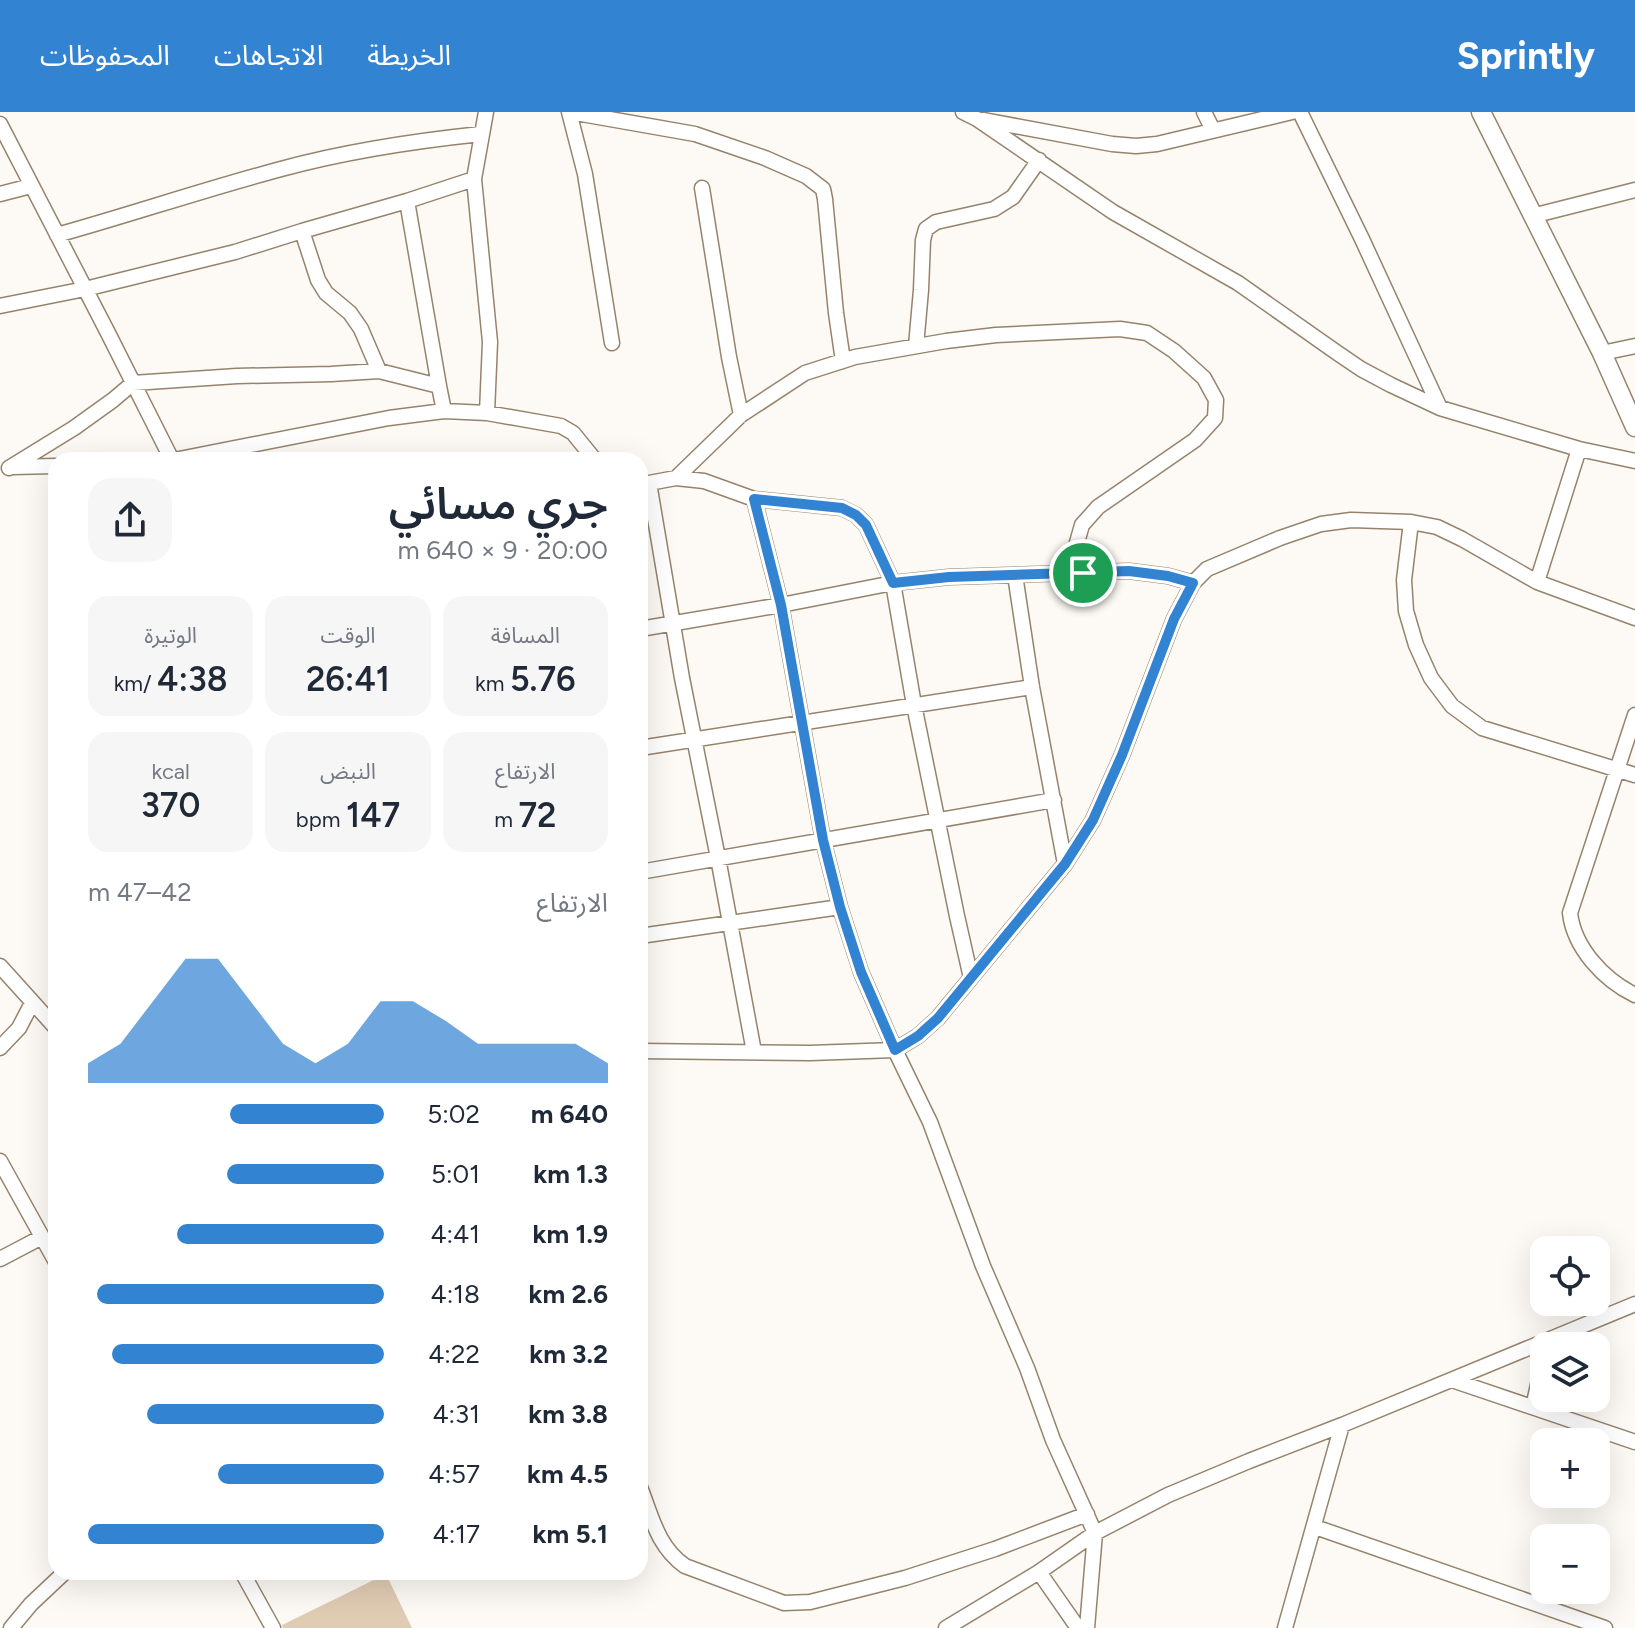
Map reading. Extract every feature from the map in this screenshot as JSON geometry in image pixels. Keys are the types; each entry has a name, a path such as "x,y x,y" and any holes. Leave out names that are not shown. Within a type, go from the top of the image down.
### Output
{"street":[{"path":"486,112 474,179 490,342 487,413"},
{"path":"612,343 585,174 569,112 695,134 799,172 823,189 843,361"},
{"path":"963,112 1113,212 1238,283 1361,369 1440,408 1579,449 1635,461"},
{"path":"1204,112 1213,130"},
{"path":"977,119 1136,146 1157,144 1292,112"},
{"path":"1300,112 1440,408"},
{"path":"1481,112 1602,353 1635,427"},
{"path":"0,124 169,452"},
{"path":"57,235 284,168 367,149 481,134"},
{"path":"916,346 926,229 936,222 994,209 1013,197 1039,160"},
{"path":"0,306 85,289 235,252 474,179"},
{"path":"0,194 31,186"},
{"path":"702,188 741,415"},
{"path":"1532,216 1635,190"},
{"path":"407,201 444,411"},
{"path":"302,231 318,280 326,293 350,313 361,329 379,371"},
{"path":"676,478 741,415 805,373 855,357 996,335 1120,329 1147,333 1174,351 1204,378 1216,400 1215,418 1195,440 1098,507 1082,525 1076,546 1083,573"},
{"path":"1602,353 1635,346"},
{"path":"4,468 74,428 133,383 379,371 439,386"},
{"path":"214,452 389,418 444,411 487,413 561,426 573,433 588,452"},
{"path":"1537,582 1579,449"},
{"path":"4,468 48,466"},
{"path":"648,484 676,478 704,481 754,499 842,508 866,525 893,583 914,705 971,978"},
{"path":"754,499 781,605 823,840 861,972 930,1122 983,1266 1027,1368 1053,1440 1095,1533 1087,1628"},
{"path":"648,505 754,1052"},
{"path":"648,1051 835,1053 895,1050 918,1036 938,1018 1065,864 1093,820 1122,755 1174,619 1193,583 1207,569 1235,556 1321,524 1351,520 1411,522 1437,527 1537,582 1635,618"},
{"path":"1411,522 1404,580 1406,611 1416,645 1431,678 1452,706 1482,728 1635,775"},
{"path":"648,628 893,583 949,577 1129,571 1193,583"},
{"path":"1015,575 1065,864"},
{"path":"648,747 1032,687"},
{"path":"1635,715 1570,913 1572,930 1588,956 1607,976 1635,995"},
{"path":"648,871 1054,800"},
{"path":"648,935 840,907"},
{"path":"0,966 48,1020"},
{"path":"0,1048 19,1028 32,1003"},
{"path":"0,1161 48,1248"},
{"path":"0,1259 42,1237"},
{"path":"1573,1332 1635,1304"},
{"path":"946,1628 1039,1572 1095,1533 1168,1495 1530,1350"},
{"path":"1452,1380 1530,1406"},
{"path":"1548,1412 1635,1442"},
{"path":"1285,1628 1342,1425"},
{"path":"648,1507 662,1543 672,1557 685,1566 784,1603 810,1602 905,1578 995,1549 1087,1514"},
{"path":"1315,1527 1605,1628"},
{"path":"1039,1572 1078,1628"},
{"path":"11,1628 56,1580"},
{"path":"246,1580 273,1628"}],"building":[{"path":"374,1580 389,1580 412,1628 283,1628 282,1625"}],"route":[{"path":"754,499 842,508 856,515 866,525 893,583 949,577 1083,573 1129,571 1193,583 1174,619 1122,755 1093,820 1065,864 938,1018 918,1036 895,1050 861,972 840,907 823,840 781,605 754,499"}]}
